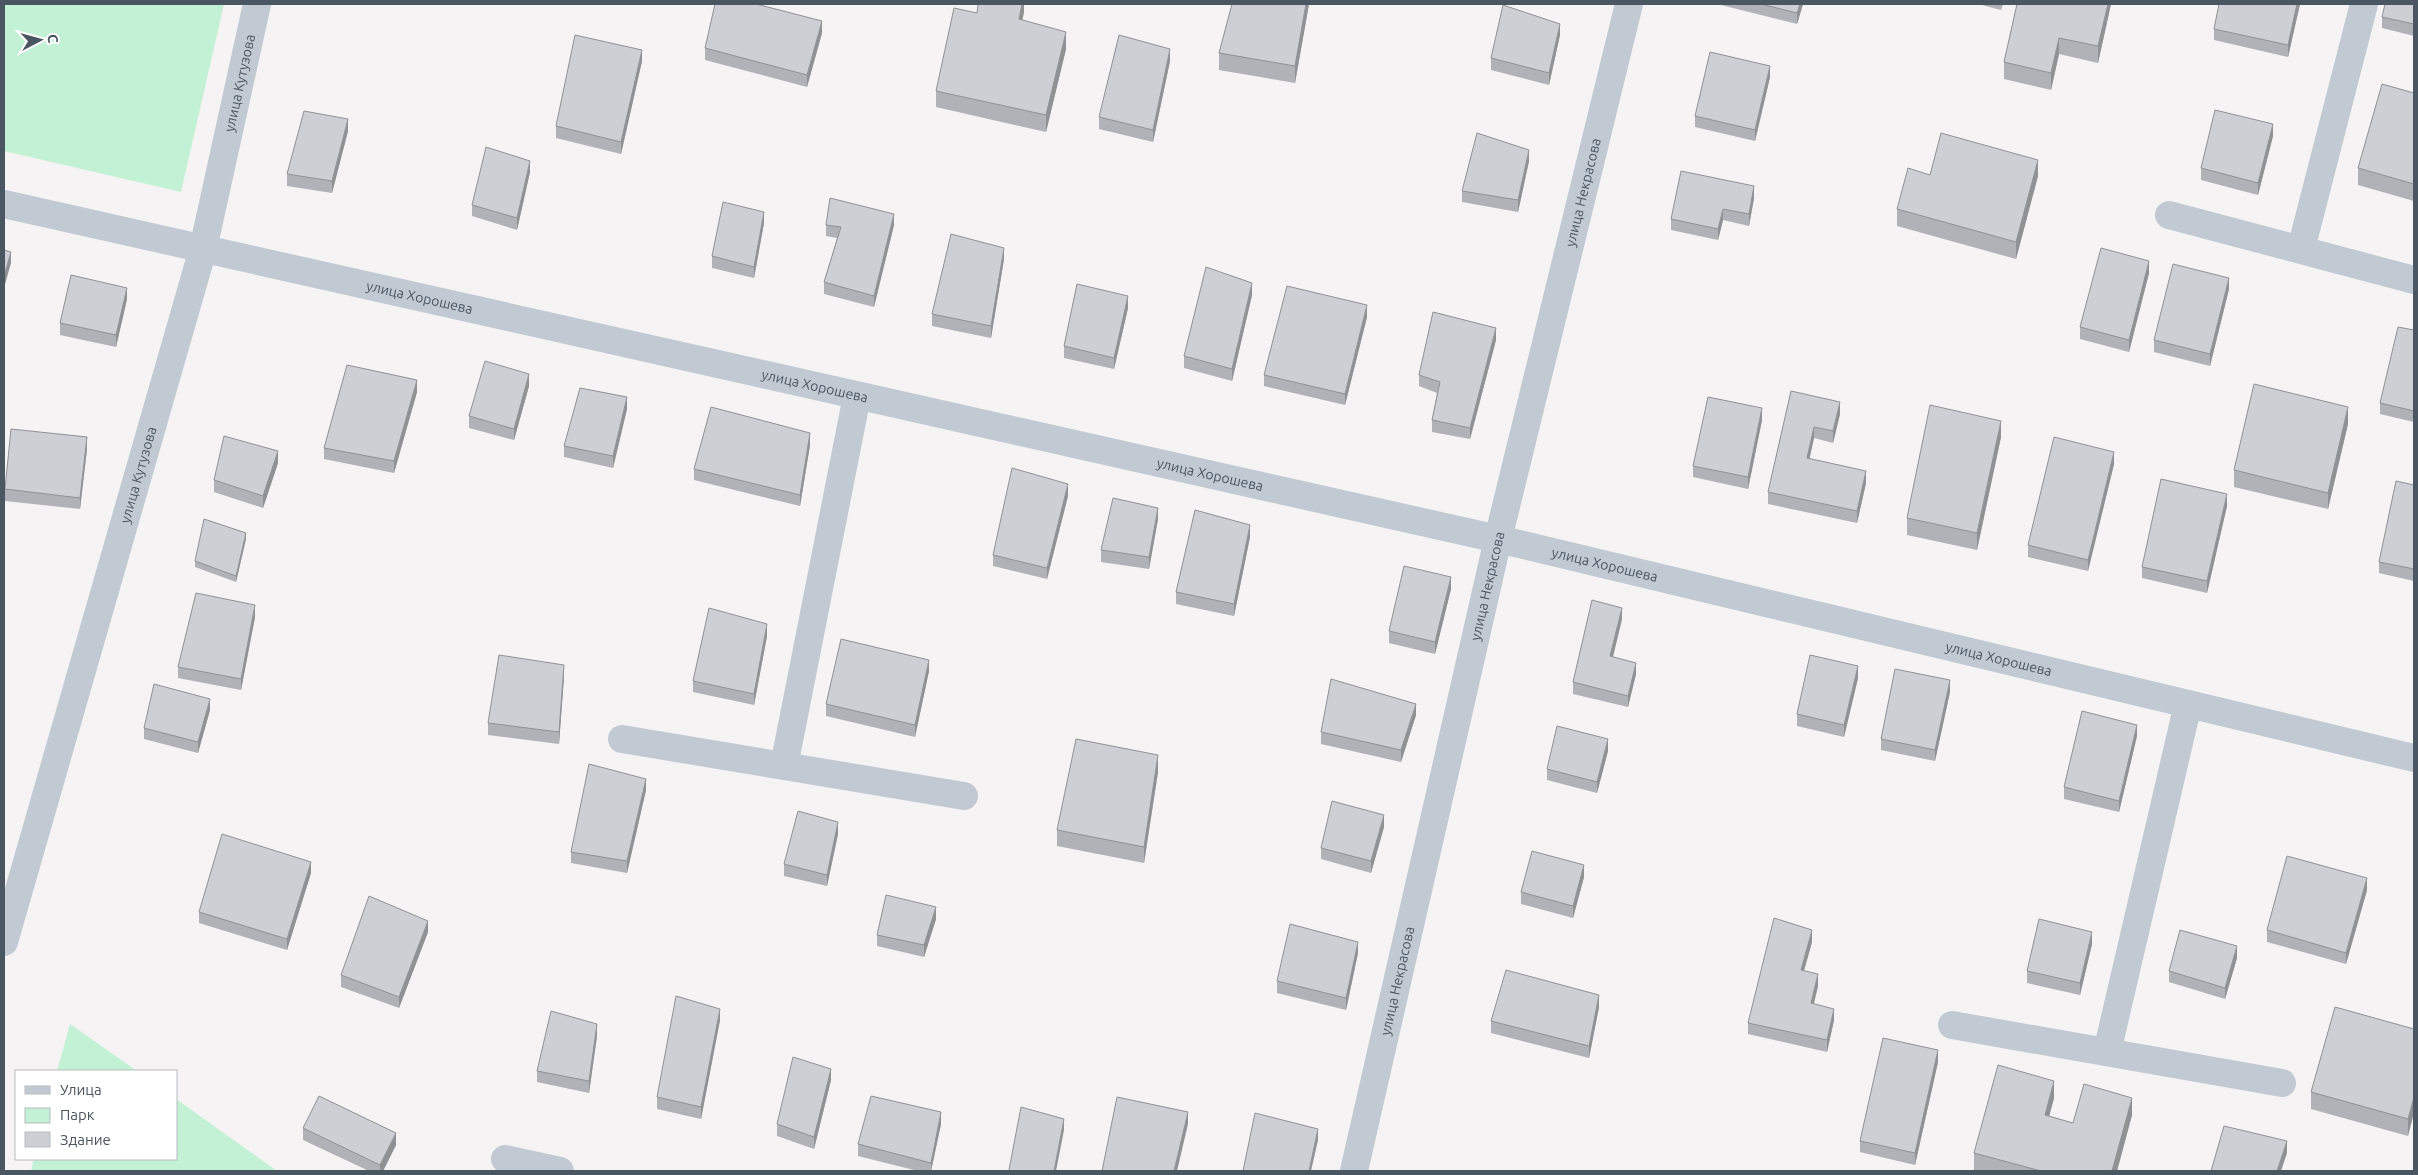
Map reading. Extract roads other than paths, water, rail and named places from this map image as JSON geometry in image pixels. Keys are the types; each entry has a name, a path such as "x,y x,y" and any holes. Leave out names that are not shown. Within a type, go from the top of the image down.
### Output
{"street":[{"name":"улица Кутузова","path":"4,942 203,250 257,4"},
{"name":"улица Некрасова","path":"1354,1171 1498,539 1629,4"},
{"path":"2301,249 2364,4"},
{"name":"улица Хорошева","path":"4,204 1498,539 2414,758"},
{"path":"2169,215 2414,280"},
{"path":"784,766 857,396"},
{"path":"2107,1052 2188,704"},
{"path":"622,739 964,796"},
{"path":"1952,1025 2282,1083"},
{"path":"505,1159 560,1171"}]}
